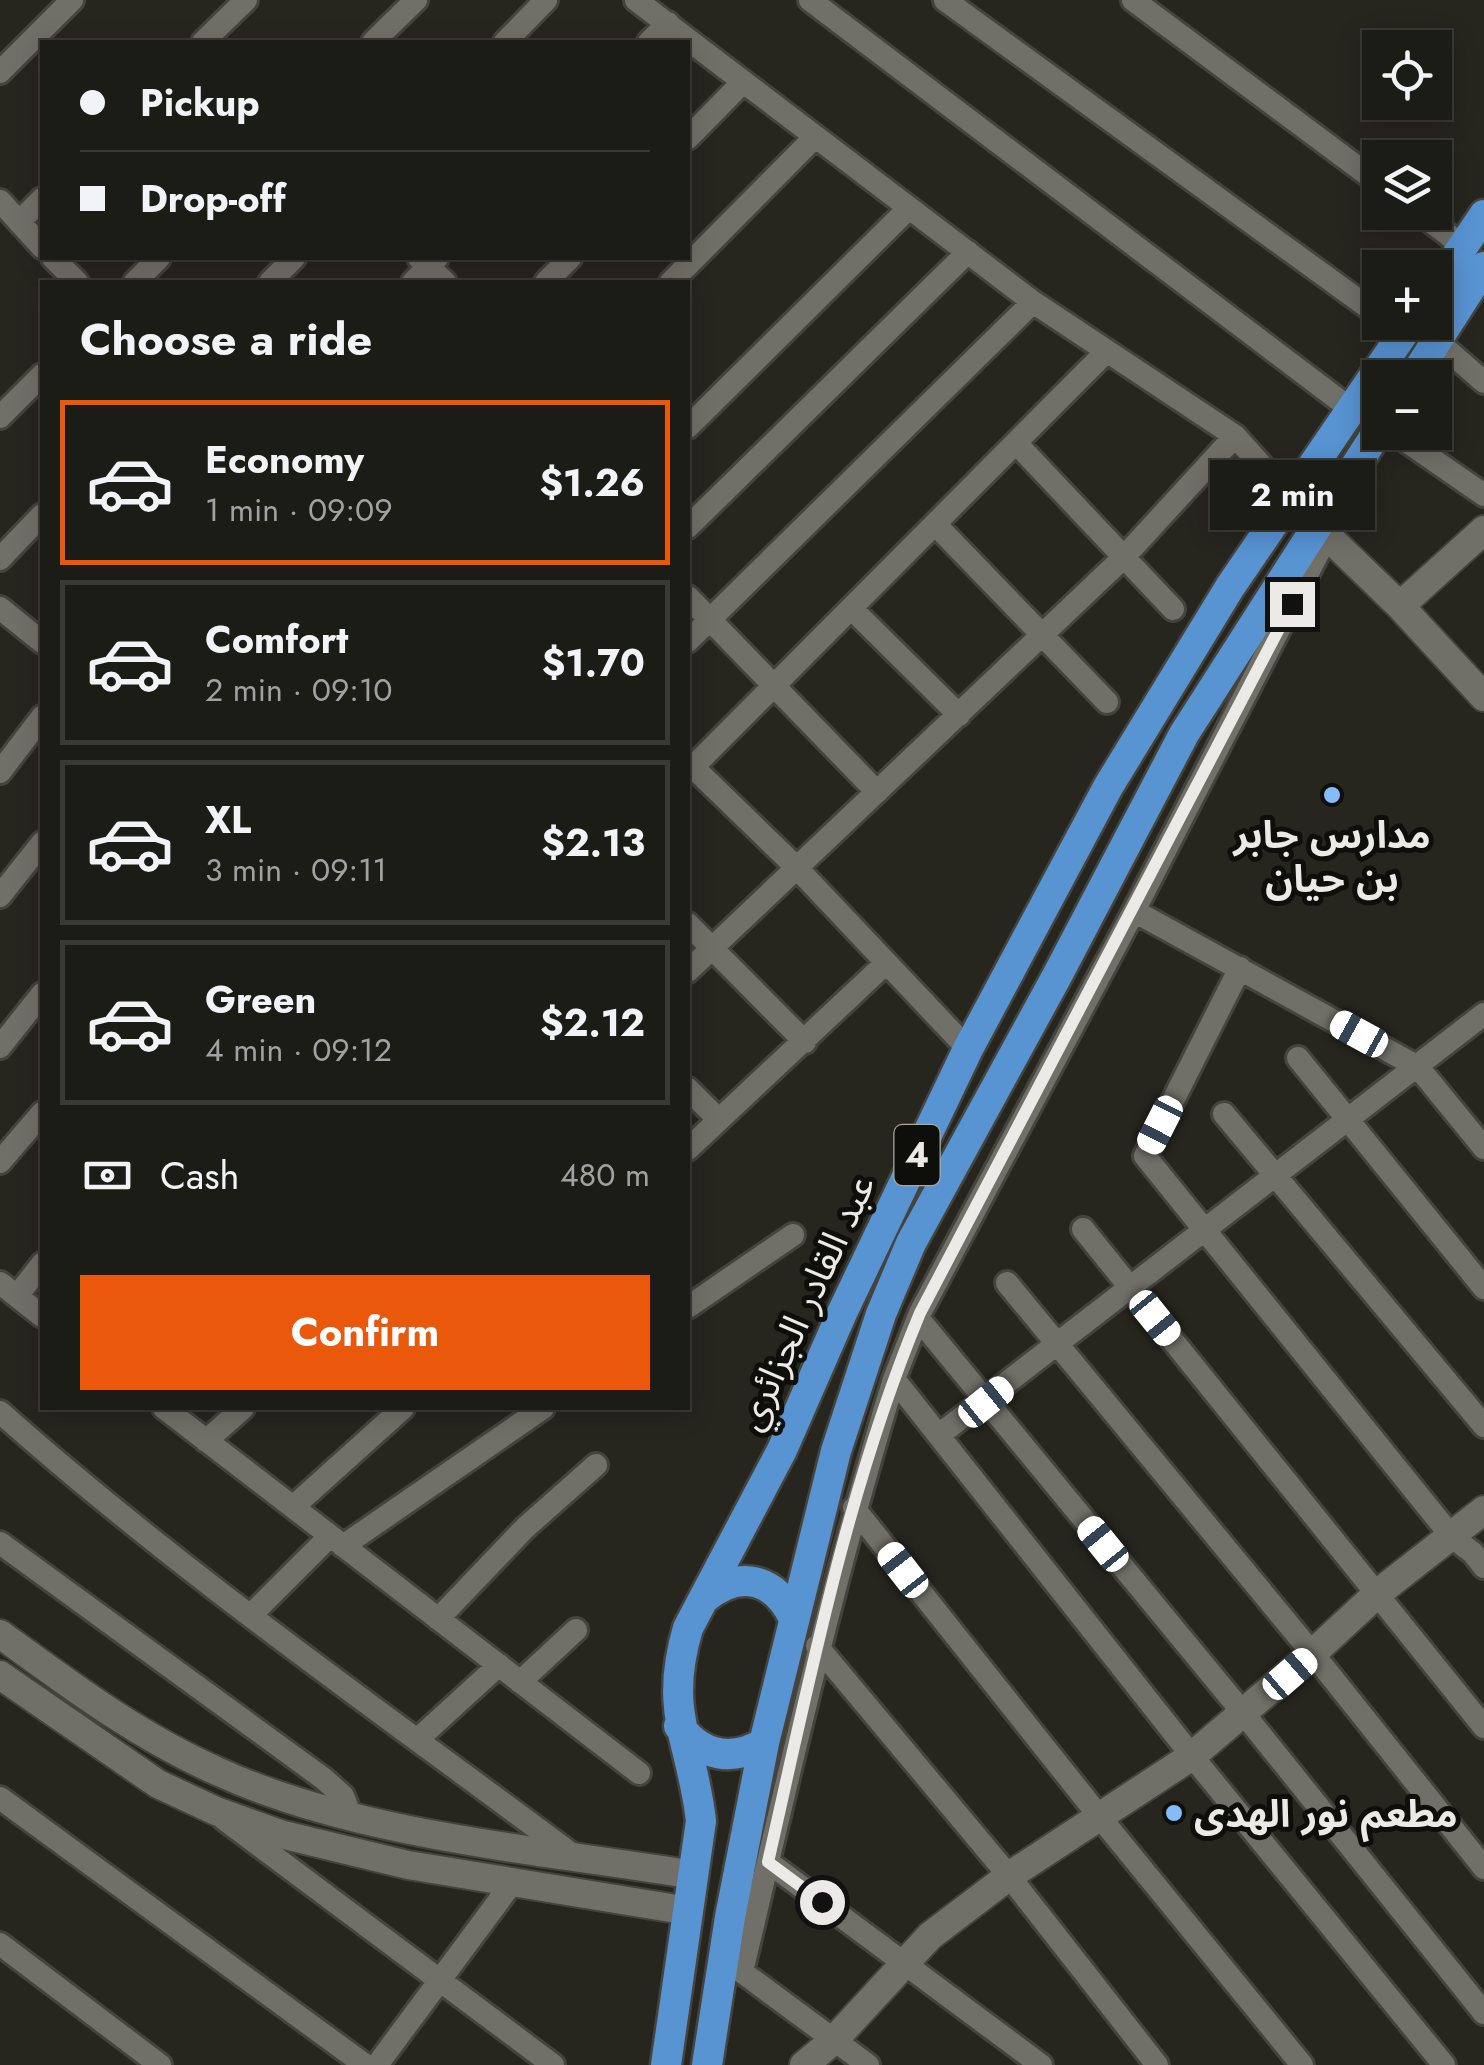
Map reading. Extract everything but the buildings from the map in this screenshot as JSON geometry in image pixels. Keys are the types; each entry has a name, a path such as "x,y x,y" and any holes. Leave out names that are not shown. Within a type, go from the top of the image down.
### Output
{"highway":[{"path":"1425,360 1474,256 1484,215"},
{"path":"1452,274 1474,256"},
{"name":"عبد القادر الجزائري","path":"666,2065 701,1820 698,1794 679,1726 676,1693 679,1660 688,1628 782,1450 842,1313 968,1050 1108,787 1230,587 1352,410 1388,340"},
{"name":"عبد القادر الجزائري","path":"707,2065 730,1916 764,1743 794,1619 836,1452 882,1314 911,1243 1058,976 1184,734 1322,530 1367,450"},
{"path":"704,1599 718,1587 736,1581 755,1582 772,1589 786,1602 794,1619"},
{"path":"679,1726 689,1740 718,1754 750,1751 764,1743"}],"street":[{"path":"0,72 72,0"},
{"path":"205,40 246,0"},
{"path":"375,40 416,0"},
{"path":"506,40 546,0"},
{"path":"636,0 690,40"},
{"path":"810,0 1352,410"},
{"path":"944,0 1362,300"},
{"path":"1133,0 1362,171"},
{"path":"651,40 668,23"},
{"path":"690,40 1033,302 1235,436 1292,499"},
{"path":"690,136 743,82"},
{"path":"673,280 815,137"},
{"path":"0,201 40,245"},
{"path":"19,222 40,201"},
{"path":"690,425 909,208"},
{"path":"1441,230 1474,256"},
{"path":"690,526 968,252"},
{"path":"55,260 74,280"},
{"path":"136,280 157,260"},
{"path":"272,280 292,260"},
{"path":"548,280 568,260"},
{"path":"690,639 1033,302"},
{"path":"1437,341 1484,382"},
{"path":"968,1050 796,867 690,770 1107,351"},
{"path":"0,417 40,377"},
{"path":"690,969 1124,557 1235,436"},
{"path":"1016,443 1173,609"},
{"path":"1419,450 1484,495"},
{"path":"0,559 40,518"},
{"path":"935,524 1107,702"},
{"path":"868,2065 742,1972 817,1646 854,1508 894,1379 918,1318 1134,911 1322,530 1400,606 1484,697"},
{"path":"1400,606 1484,530"},
{"path":"690,599 878,792"},
{"path":"851,608 959,714"},
{"path":"0,610 40,640"},
{"path":"0,772 40,720"},
{"path":"0,896 40,846"},
{"path":"1134,911 1418,1066 1484,1148"},
{"path":"690,926 805,1042"},
{"path":"690,1147 886,964"},
{"path":"1240,968 1144,1156 1452,1537 1484,1566"},
{"path":"0,1047 40,997"},
{"path":"939,1435 1484,1014"},
{"path":"1298,1058 1484,1288"},
{"path":"690,1091 719,1120"},
{"path":"0,1162 40,1114"},
{"path":"1224,1114 1484,1426"},
{"path":"1083,1229 1484,1727"},
{"path":"690,1306 792,1234"},
{"path":"40,1265 8,1289 40,1314"},
{"path":"1006,1283 1484,1868"},
{"path":"918,1318 1484,2013"},
{"path":"894,1379 1192,1756 1444,2065"},
{"path":"167,1410 638,1773"},
{"path":"206,1441 240,1410"},
{"path":"293,1508 401,1410"},
{"path":"250,1616 336,1541 540,1410"},
{"path":"0,1412 71,1475 250,1616 574,1856"},
{"path":"438,1619 524,1528 596,1465"},
{"path":"854,1508 1302,2065"},
{"path":"804,2065 834,2040 930,1936 1009,1876 1192,1756 1378,1593 1484,1510"},
{"path":"0,1544 324,1779 343,1796 351,1816 344,1850"},
{"path":"520,1682 576,1630"},
{"path":"0,1634 104,1708 178,1753 270,1792 351,1816 694,1875"},
{"path":"817,1646 1009,1876 1156,2065"},
{"path":"418,1740 499,1666"},
{"path":"0,1675 141,1773 208,1808 280,1834 512,1883 689,1912"},
{"path":"0,1798 365,2065"},
{"path":"208,1808 554,2065"},
{"path":"768,1862 1041,2065"},
{"path":"376,2065 512,1883"},
{"path":"0,1944 160,2065"}],"place":[{"name":"مدارس جابر بن حيان","path":"1332,795"},
{"name":"مطعم نور الهدى","path":"1174,1813"}],"route":[{"path":"822,1902 768,1862 817,1646 894,1379 920,1313 1292,604"}]}
